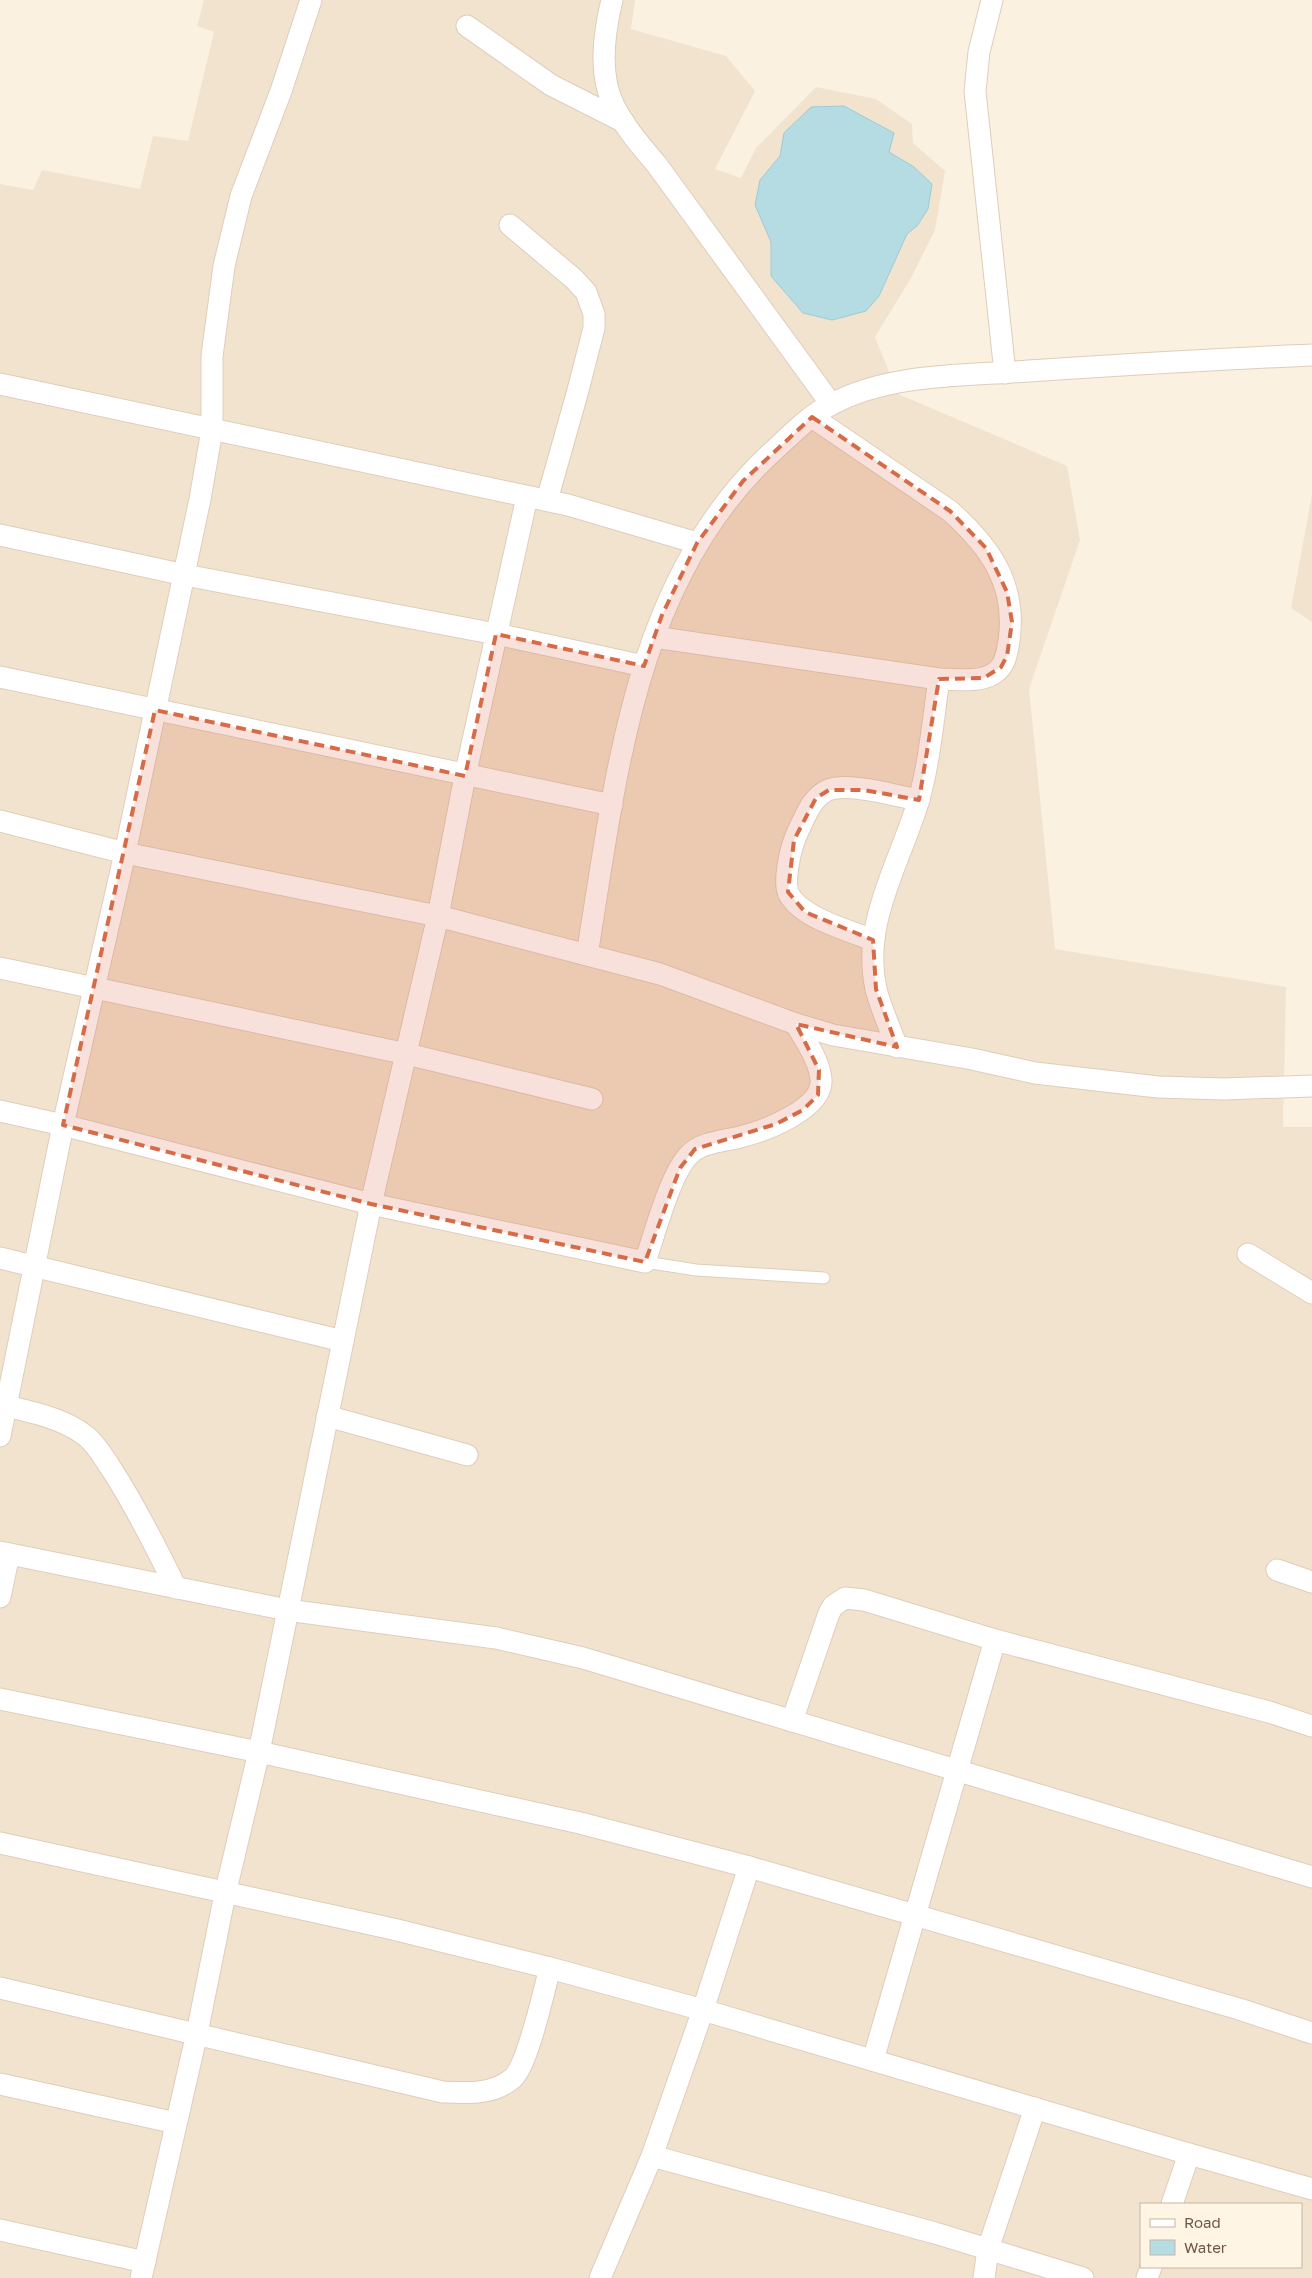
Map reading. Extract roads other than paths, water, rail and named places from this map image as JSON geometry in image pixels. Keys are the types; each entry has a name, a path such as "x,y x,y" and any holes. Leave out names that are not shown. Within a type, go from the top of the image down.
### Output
{"street":[{"path":"0,1436 3,1406 63,1125 125,853 185,575 212,430 212,356 224,266 241,196 281,92 311,0"},
{"path":"612,0 604,57 607,85 614,106 832,404"},
{"path":"992,0 979,52 975,91 1005,373"},
{"path":"466,26 551,85 624,122"},
{"path":"0,2230 143,2270 197,2033 225,1894 259,1752 371,1204 438,916 465,776 496,634 537,499 580,385 594,328 594,314 586,292 510,225"},
{"path":"587,955 612,805 630,714 654,637 676,583 697,543 743,481 812,417 832,404 863,392 915,380 1174,361 1312,355"},
{"path":"0,384 385,465 604,514 697,543"},
{"path":"654,637 939,679 984,678 994,674 1001,667 1007,656 1012,622 1007,592 999,568 969,528 950,511 812,417"},
{"path":"0,535 185,575 496,634 644,666"},
{"path":"0,677 465,776 612,805"},
{"path":"897,1047 876,989 873,940 880,910 919,800 926,771 939,679"},
{"path":"873,940 805,912 795,903 788,892 787,879 794,840 816,798 829,790 846,788 864,790 919,800"},
{"path":"0,821 125,853 438,916 660,974 796,1024 833,1035 972,1059 1035,1073 1158,1087 1224,1089 1312,1086"},
{"path":"0,968 407,1054 592,1099"},
{"path":"0,1111 63,1125 371,1204 645,1262 671,1188 688,1156 695,1149 743,1136 776,1124 803,1110 818,1095 821,1088 819,1070 796,1024"},
{"path":"1248,1254 1312,1293"},
{"path":"0,1258 343,1340"},
{"path":"3,1406 48,1417 76,1429 87,1437 100,1452 122,1485 147,1528 176,1588"},
{"path":"327,1416 467,1454"},
{"path":"0,1598 4,1553 287,1610 496,1638 583,1658 1312,1877"},
{"path":"1277,1570 1312,1582"},
{"path":"792,1721 829,1613 833,1606 845,1598 854,1598 879,1603 995,1640 1269,1712 1312,1726"},
{"path":"874,2060 995,1640"},
{"path":"0,1699 259,1752 580,1823 750,1867 1239,2009 1312,2033"},
{"path":"0,1843 225,1894 393,1929 550,1968 704,2010 1189,2154 1312,2188"},
{"path":"600,2278 652,2156 704,2010 750,1867"},
{"path":"0,1988 443,2092 470,2093 485,2091 514,2077 523,2061 550,1968"},
{"path":"0,2084 176,2123"},
{"path":"984,2278 988,2249 1035,2108"},
{"path":"1172,2203 1189,2154"},
{"path":"652,2156 988,2249 1083,2278"}],"lane":[{"path":"645,1262 704,1271 824,1278"}],"water":[{"path":"844,106 894,133 889,152 914,167 932,184 928,209 917,226 907,234 879,296 866,311 832,320 803,313 771,276 771,242 755,205 760,180 780,156 784,133 811,107"}]}
